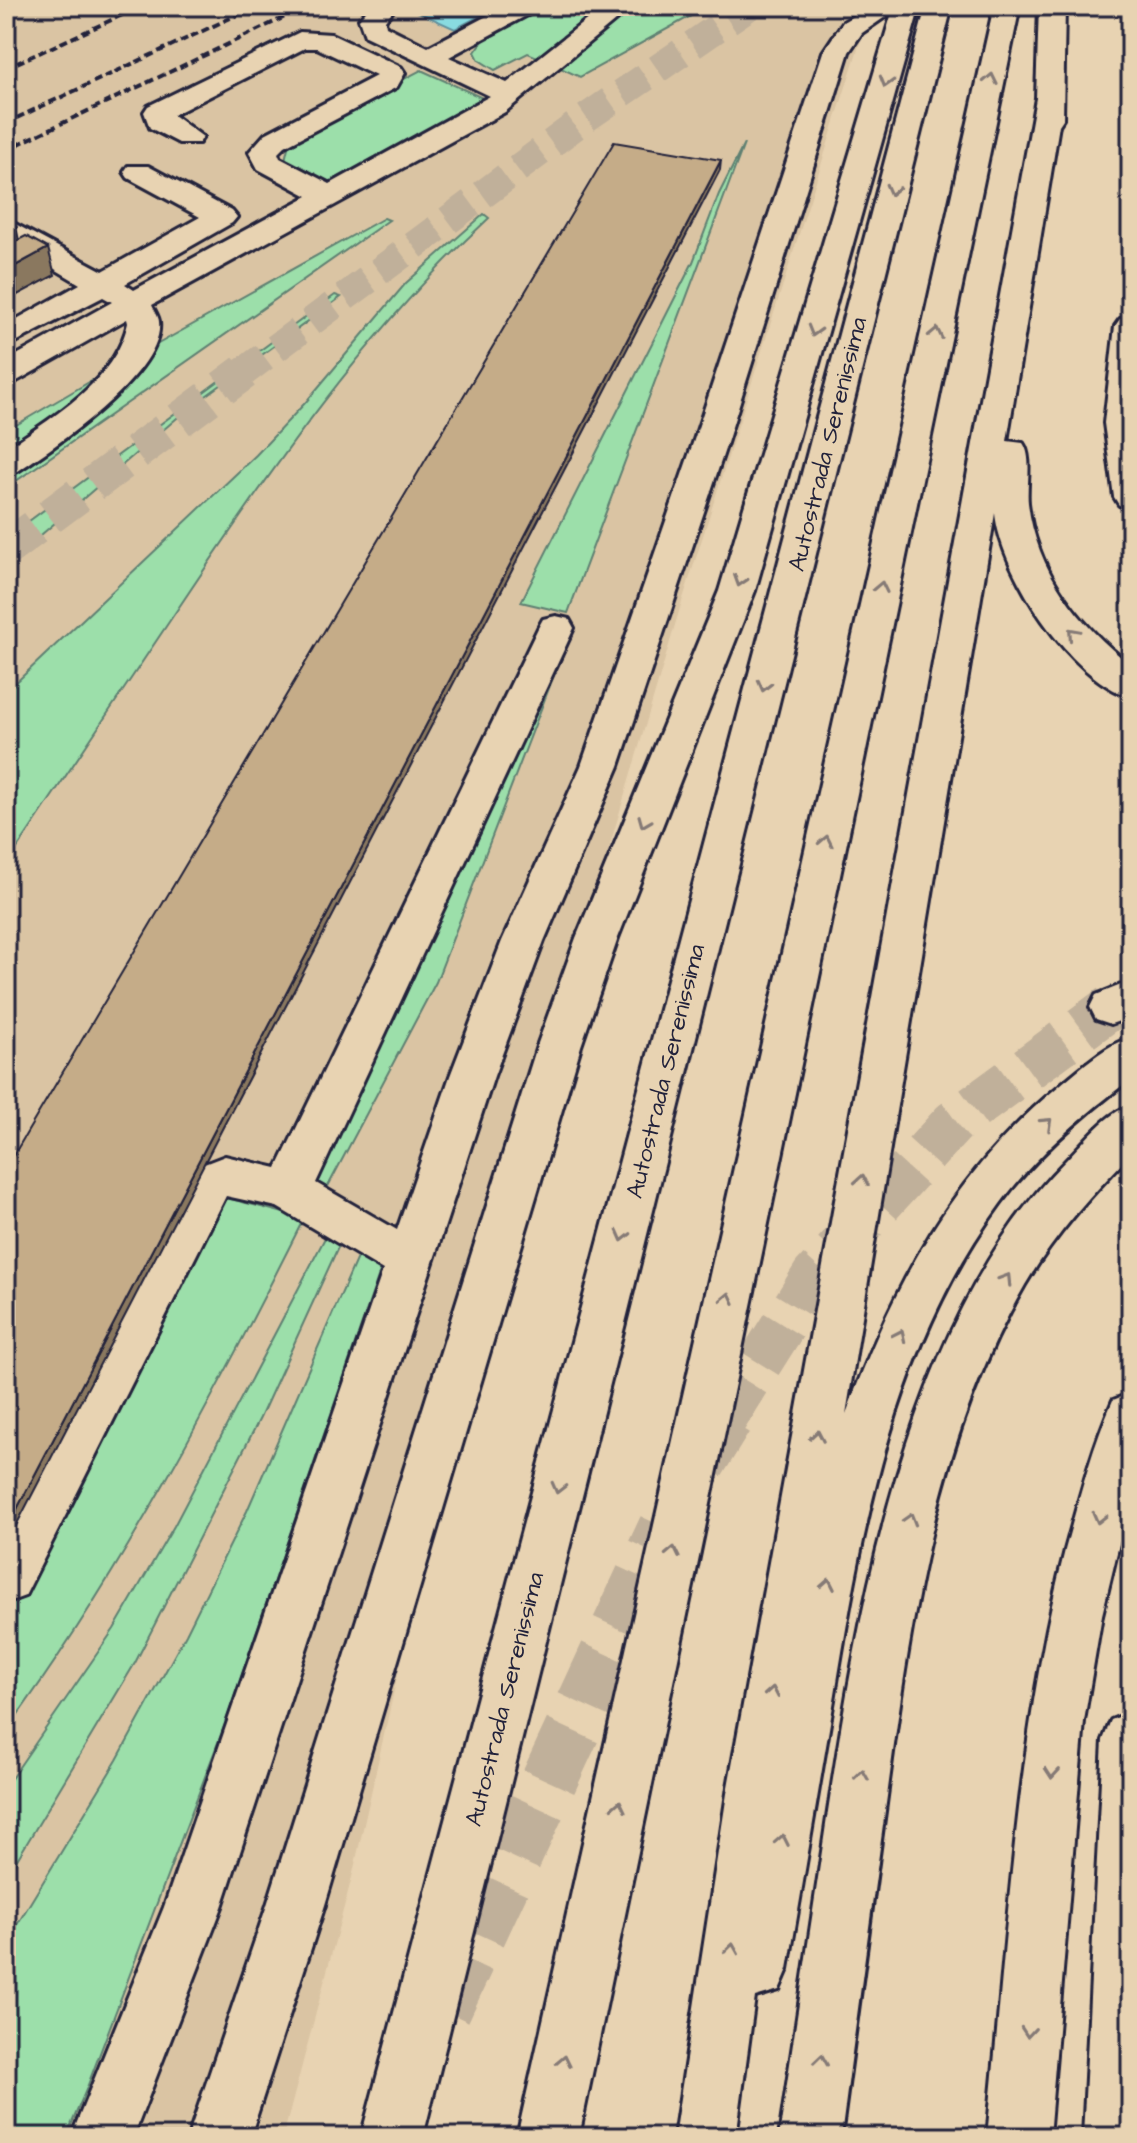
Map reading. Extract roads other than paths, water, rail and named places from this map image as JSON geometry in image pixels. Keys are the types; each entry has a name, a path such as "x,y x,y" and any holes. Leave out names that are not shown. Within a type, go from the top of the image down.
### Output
{"main road":[{"path":"384,6 372,19 374,30 510,95"},
{"path":"428,57 526,6"},
{"path":"6,374 495,106 620,6"},
{"path":"102,2137 193,1907 477,1061 529,927 600,766 836,52 852,28 888,6"},
{"path":"219,2137 296,1905 559,1046 597,938 703,679 753,539 907,6"},
{"name":"Autostrada Serenissima","path":"392,2137 939,6"},
{"path":"548,2137 1007,6"},
{"path":"1052,6 1051,90 1034,302 1009,466 1009,504 1015,533 1041,593 1085,647 1131,684"},
{"path":"189,137 160,122 158,112 300,40 322,40 391,73 387,81 275,140 263,152 268,163 330,196"},
{"path":"705,2137 756,1787 1051,90"},
{"path":"6,338 222,217 138,172"},
{"path":"6,464 77,413 119,374 143,334 142,313 135,302 7,229"},
{"path":"1131,326 1120,423 1131,497"},
{"path":"289,1191 556,628"},
{"path":"727,2137 839,1525 857,1447 890,1357 923,1287 960,1225 999,1171 1085,1089 1131,1055"},
{"path":"810,2137 871,1708 902,1545 948,1397 995,1295 1048,1212 1103,1148 1131,1124"},
{"path":"6,1578 204,1189 225,1175 289,1191 410,1261"},
{"path":"1018,2137 1056,1721 1075,1615 1108,1484 1131,1416"},
{"path":"1114,2137 1131,1740"}],"water":[{"path":"429,6 497,7 455,29 418,12"}],"tunnel":[{"path":"241,374 583,120 749,6"},
{"path":"6,549 244,372"},
{"path":"724,1420 814,1276 953,1123 1111,1007"},
{"path":"698,1462 725,1418"},
{"path":"443,2010 666,1528"}],"railway":[{"path":"6,68 142,6"},
{"path":"6,123 256,6"},
{"path":"6,150 308,6"}]}
